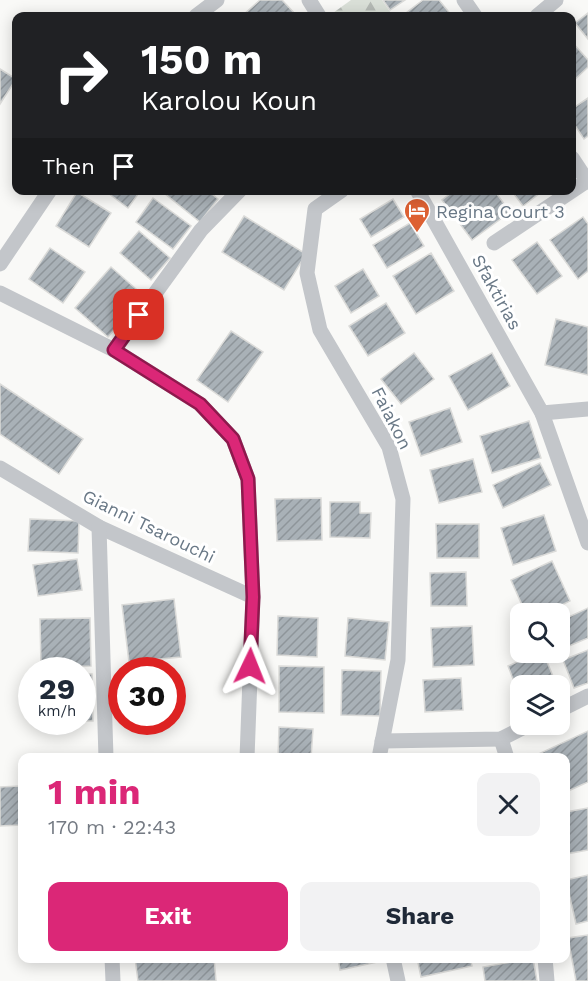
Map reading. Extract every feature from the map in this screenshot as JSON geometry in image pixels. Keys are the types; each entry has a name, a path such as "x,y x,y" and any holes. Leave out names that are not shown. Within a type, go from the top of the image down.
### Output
{"street":[{"path":"201,12 217,0"},
{"path":"542,12 556,0"},
{"path":"576,164 587,182"},
{"path":"0,264 47,195"},
{"path":"114,350 201,230 235,195"},
{"name":"Faiakon","path":"335,195 315,209 307,273 320,330 388,447 403,499 398,660 380,753"},
{"name":"Sfaktirias","path":"420,195 542,413 588,543"},
{"path":"494,243 567,195"},
{"path":"0,293 114,350 200,404 233,439 248,479 253,597 247,753"},
{"path":"542,413 588,409"},
{"name":"Gianni Tsarouchi","path":"0,468 99,527 253,597"},
{"path":"99,527 106,753"},
{"path":"570,705 588,696"},
{"path":"382,741 501,739 510,734"},
{"path":"501,739 505,753"},
{"path":"112,963 113,981"},
{"path":"394,963 398,981"},
{"path":"545,963 547,981"}],"green space":[{"path":"351,0 382,0 390,12 334,12"}],"building":[{"path":"260,0 282,0 293,12 246,12"},
{"path":"383,0 405,0 390,10"},
{"path":"423,0 439,0 449,12 407,12"},
{"path":"588,13 588,39 576,24"},
{"path":"576,46 588,60 588,67 576,78"},
{"path":"0,69 12,76 12,85 0,104"},
{"path":"588,98 588,136 584,139 576,127 576,106"},
{"path":"75,195 82,195 111,213 89,247 56,226"},
{"path":"111,195 137,195 128,208"},
{"path":"166,195 213,195 218,199 200,222"},
{"path":"448,195 498,195 510,212 472,240 442,200"},
{"path":"515,195 537,195 523,206"},
{"path":"153,198 191,226 173,249 136,222"},
{"path":"393,199 404,217 371,237 360,219"},
{"path":"244,216 306,254 284,290 222,252"},
{"path":"583,217 588,224 588,271 578,279 550,240"},
{"path":"410,223 424,246 387,268 373,245"},
{"path":"139,231 170,258 151,280 120,253"},
{"path":"537,242 562,276 537,294 512,260"},
{"path":"50,248 85,272 63,303 29,279"},
{"path":"431,253 454,291 416,314 393,276"},
{"path":"111,267 144,296 108,337 75,308"},
{"path":"363,269 379,296 351,313 335,286"},
{"path":"386,303 405,333 368,356 349,326"},
{"path":"556,319 588,327 588,375 545,365"},
{"path":"231,331 263,352 228,402 197,380"},
{"path":"414,353 434,379 401,404 381,379"},
{"path":"492,353 510,386 468,410 449,376"},
{"path":"0,384 83,439 59,474 0,434"},
{"path":"450,408 462,442 421,456 409,422"},
{"path":"529,421 541,458 492,473 480,436"},
{"path":"473,459 482,492 439,503 430,470"},
{"path":"540,463 551,485 503,508 493,485"},
{"path":"321,498 322,540 277,541 275,499"},
{"path":"330,502 360,502 360,513 371,513 370,538 330,537"},
{"path":"544,515 556,551 513,565 501,528"},
{"path":"30,519 79,521 78,553 28,551"},
{"path":"436,524 479,524 479,558 437,558"},
{"path":"77,559 82,590 38,596 33,565"},
{"path":"552,561 570,601 566,603 521,603 511,580"},
{"path":"466,572 467,606 431,606 430,573"},
{"path":"174,599 181,657 128,657 122,605"},
{"path":"588,608 588,638 570,646 570,616"},
{"path":"278,616 318,618 317,657 277,655"},
{"path":"90,618 91,657 41,657 40,619"},
{"path":"348,618 389,622 385,660 345,656"},
{"path":"472,626 474,665 433,667 431,628"},
{"path":"588,650 588,683 574,688 564,663 570,663 570,657"},
{"path":"515,663 548,663 552,675 511,675 508,666"},
{"path":"279,666 324,667 324,713 279,712"},
{"path":"342,670 381,671 380,716 341,715"},
{"path":"461,678 463,710 425,712 423,680"},
{"path":"279,727 313,729 311,753 278,753"},
{"path":"588,731 588,782 570,790 570,753 540,753"},
{"path":"18,786 18,825 0,826 0,787"},
{"path":"588,808 588,850 570,853 570,811"},
{"path":"588,875 588,921 576,924 570,898 570,879"},
{"path":"588,935 588,981 576,981 570,938"},
{"path":"136,963 214,963 216,981 138,981"},
{"path":"339,963 373,963 340,970"},
{"path":"418,963 471,963 472,966 421,977"},
{"path":"505,963 534,963 537,981 485,981 483,967"}],"place":[{"name":"Regina Court 3","path":"417,234"}],"route":[{"path":"139,315 114,350 200,404 233,439 248,479 253,597 250,666"}]}
